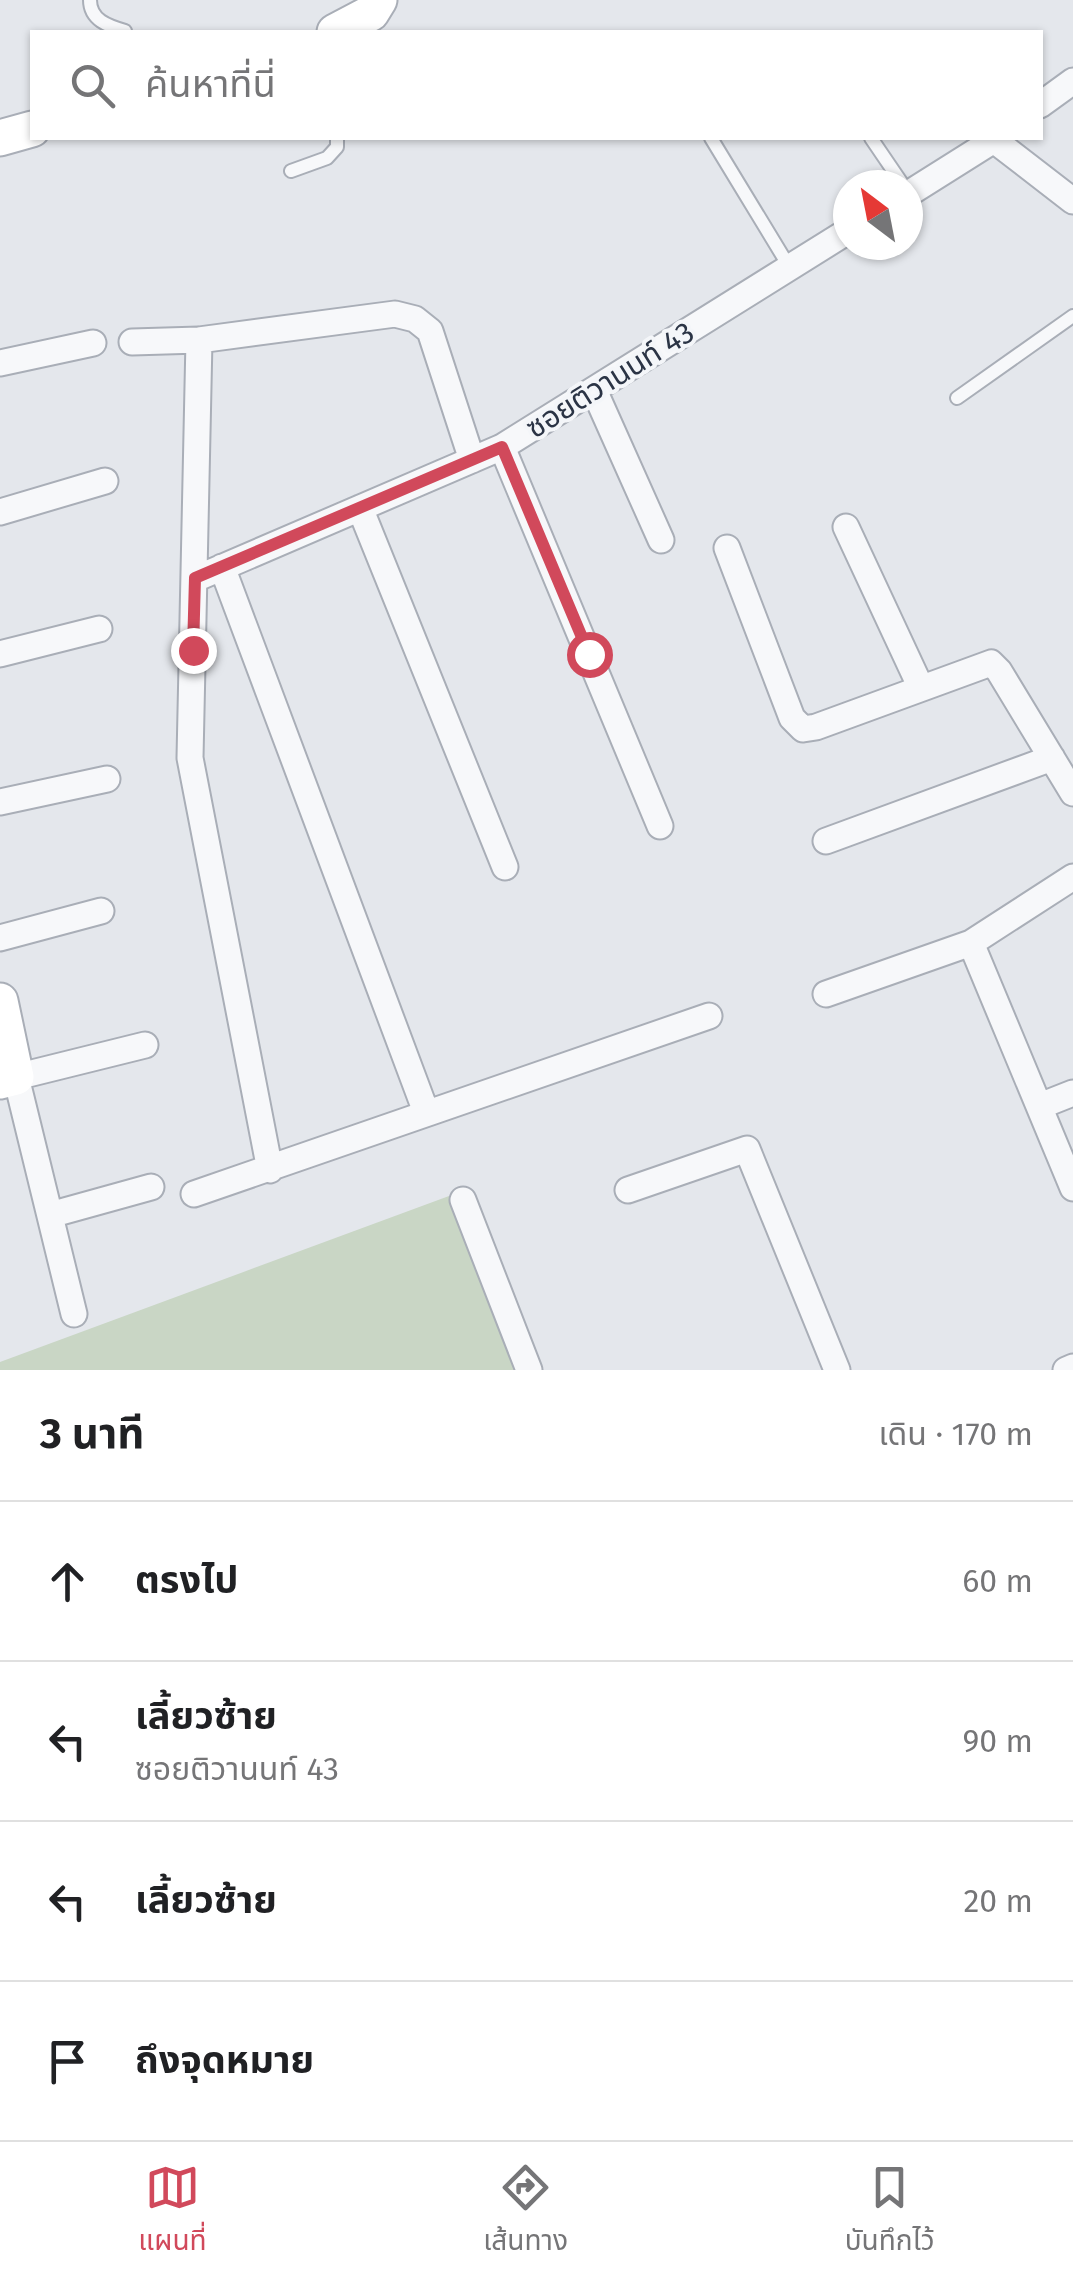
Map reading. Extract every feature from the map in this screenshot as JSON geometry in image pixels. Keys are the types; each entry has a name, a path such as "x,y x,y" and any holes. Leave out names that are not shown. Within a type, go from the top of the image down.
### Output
{"street":[{"path":"340,30 371,13 379,0"},
{"path":"1043,103 1073,81"},
{"path":"0,138 30,130"},
{"path":"923,183 986,141 1073,202"},
{"name":"ซอยติวานนท์ 43","path":"195,578 502,447 833,241"},
{"path":"132,342 199,340 395,314 415,319 430,332 472,460"},
{"path":"199,340 190,758 270,1170"},
{"path":"0,363 92,342"},
{"path":"594,390 661,540"},
{"path":"502,447 660,826"},
{"path":"0,512 105,481"},
{"path":"360,508 505,867"},
{"path":"846,527 920,688"},
{"path":"727,548 792,718 803,729 816,728 991,662 1073,793"},
{"path":"222,567 426,1112"},
{"path":"0,654 99,629"},
{"path":"826,841 1052,758"},
{"path":"0,802 107,780"},
{"path":"826,994 971,943 1073,877"},
{"path":"0,938 101,912"},
{"path":"971,943 1073,1188"},
{"path":"0,1001 8,1079 50,1215 74,1314"},
{"path":"194,1194 709,1016"},
{"path":"8,1079 145,1045"},
{"path":"1040,1106 1073,1092"},
{"path":"628,1190 748,1148 838,1370"},
{"path":"50,1215 151,1188"},
{"path":"463,1200 529,1370"}],"lane":[{"path":"90,0 90,8 104,25 122,30"},
{"path":"291,172 326,158 337,147 337,140"},
{"path":"711,140 790,268"},
{"path":"873,140 894,170"},
{"path":"957,398 1073,316"}],"green space":[{"path":"449,1196 515,1370 0,1370 0,1362"}],"route":[{"path":"193,650 195,578 502,447 589,654"}]}
